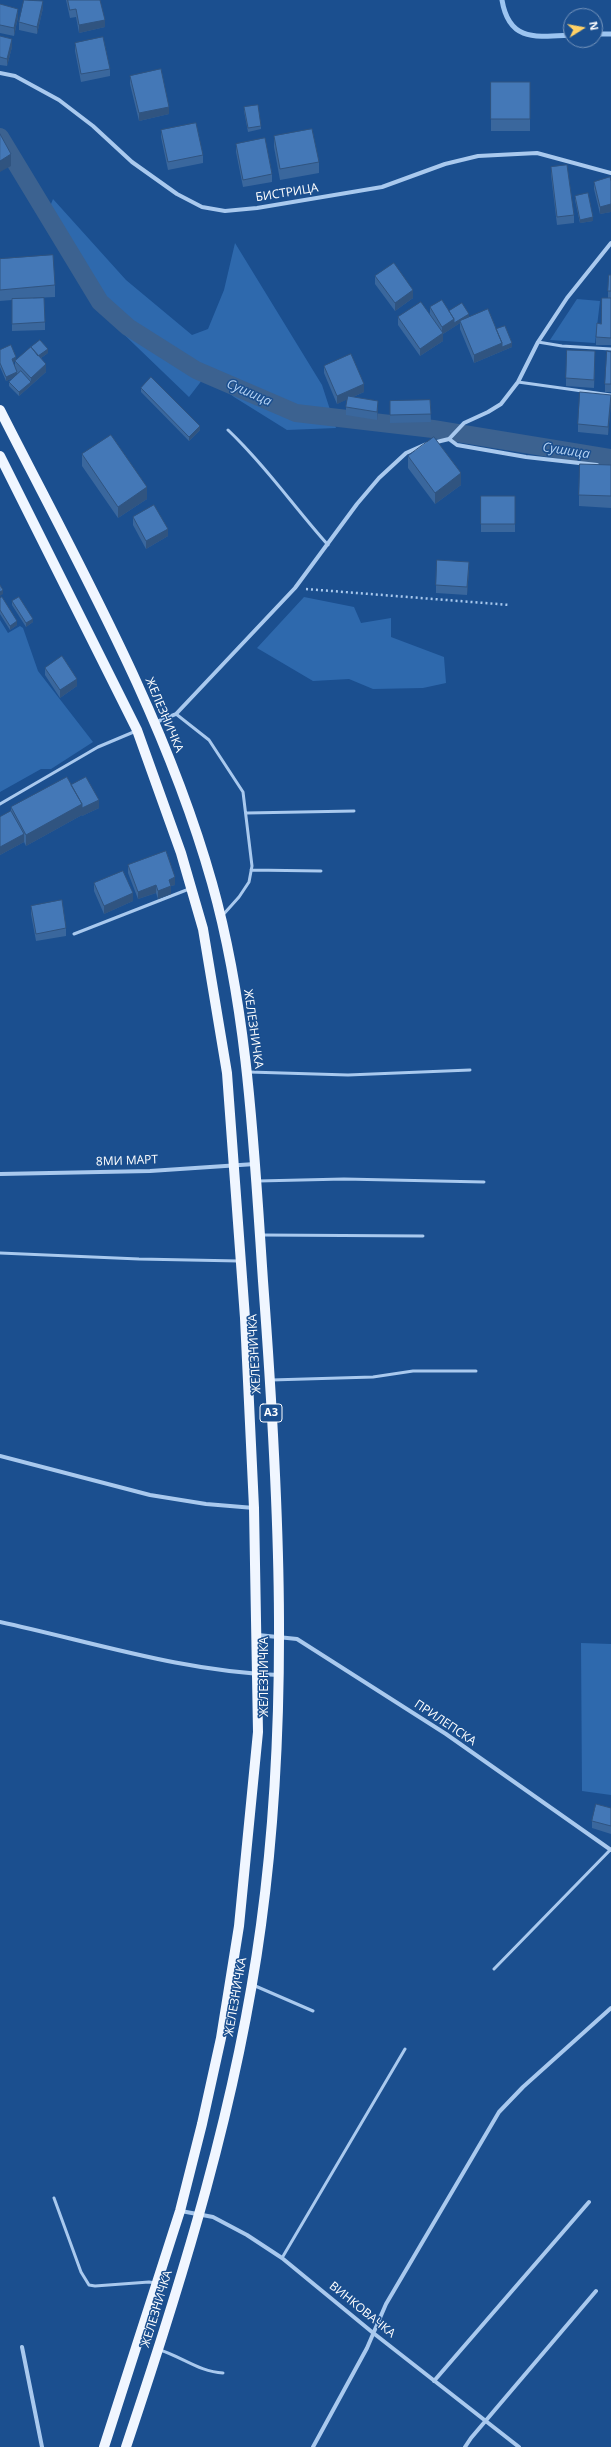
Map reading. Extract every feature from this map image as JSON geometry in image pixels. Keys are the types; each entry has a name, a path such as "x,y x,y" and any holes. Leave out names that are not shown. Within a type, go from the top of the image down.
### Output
{"main road":[{"name":"ЖЕЛЕЗНИЧКА","path":"0,410 133,674 184,798 211,880 221,917 232,976 246,1072 255,1164 270,1380 275,1477 279,1636 278,1743 272,1826 261,1926 241,2042 200,2214 126,2447"},
{"name":"ЖЕЛЕЗНИЧКА","path":"0,456 137,730 181,853 203,929 227,1073 241,1261 254,1508 258,1635 258,1732 239,1926 219,2046 180,2211 158,2284 104,2447"},
{"path":"137,730 154,723"}],"street":[{"name":"БИСТРИЦА","path":"0,73 15,76 59,100 93,126 132,162 177,194 202,207 225,211 257,208 382,187 445,164 478,156 537,153 611,173"},
{"path":"154,723 176,714 295,588 379,478 406,453 424,445 449,439 464,422 488,412 501,404 518,382 538,342 567,298 611,243"},
{"path":"449,439 458,445 480,449 604,466"},
{"name":"8МИ МАРТ","path":"0,1174 150,1171 255,1164"},
{"path":"0,1456 150,1494 206,1504 254,1508"},
{"path":"0,1622 172,1662 257,1674 279,1675"},
{"name":"ПРИЛЕПСКА","path":"258,1635 297,1639 446,1734 611,1849"},
{"path":"313,2447 367,2348 372,2332 386,2304 499,2112 522,2087 611,2008"},
{"path":"434,2381 589,2202"},
{"name":"ВИНКОВАЧКА","path":"180,2211 213,2217 247,2235 282,2258 372,2332 519,2447"},
{"path":"466,2447 596,2290"},
{"path":"22,2347 42,2447"}],"lane":[{"path":"538,342 562,346 611,349"},
{"path":"518,382 611,395"},
{"path":"228,430 253,454 293,506 328,545"},
{"path":"176,714 213,746 243,792 247,813 251,870 249,882 239,897 221,917"},
{"path":"0,804 98,747 137,730"},
{"path":"247,813 354,811"},
{"path":"251,870 320,871"},
{"path":"74,934 191,888"},
{"path":"246,1072 348,1075 470,1070"},
{"path":"256,1181 344,1179 484,1182"},
{"path":"260,1235 423,1236"},
{"path":"0,1253 124,1259 241,1261"},
{"path":"270,1380 373,1378 413,1371 476,1370"},
{"path":"494,1969 611,1849"},
{"path":"251,1984 313,2011"},
{"path":"282,2258 405,2049"},
{"path":"54,2198 81,2272 89,2285 106,2286 149,2282 158,2284"},
{"path":"158,2349 178,2355 209,2372 223,2373"}],"path":[{"path":"295,588 335,593 510,605"}],"shaded area":[{"path":"53,199 126,280 192,335 208,329 224,290 235,243 322,385 336,428 287,430 234,397 206,375 189,397 110,321 108,309 100,302 47,214"},
{"path":"577,299 600,301 595,343 550,340"},
{"path":"304,597 354,607 361,623 391,618 391,637 444,657 446,683 423,688 373,689 349,679 313,681 257,648"},
{"path":"0,620 8,633 20,626 23,628 38,671 93,742 51,769 41,769 0,792"},
{"path":"581,1643 611,1644 611,1795 582,1791"}],"building":[{"path":"24,0 43,1 37,27 19,22"},
{"path":"68,0 100,0 105,20 79,25 76,9 70,10"},
{"path":"0,4 18,9 14,28 0,25"},
{"path":"0,36 12,39 7,59 0,57"},
{"path":"103,37 110,69 81,74 75,43"},
{"path":"161,69 169,107 139,113 130,76"},
{"path":"491,82 530,82 530,119 491,119"},
{"path":"258,105 261,126 248,128 244,107"},
{"path":"196,123 203,155 168,162 161,130"},
{"path":"312,129 319,162 280,169 274,136"},
{"path":"0,134 11,154 0,161"},
{"path":"265,138 272,174 243,180 236,144"},
{"path":"567,165 574,215 557,217 551,167"},
{"path":"610,177 611,204 600,207 594,182"},
{"path":"588,193 593,217 580,220 575,196"},
{"path":"53,255 55,285 0,290 0,259"},
{"path":"394,263 413,290 395,303 375,276"},
{"path":"609,275 611,275 611,291 608,291"},
{"path":"44,298 45,322 12,324 12,299"},
{"path":"602,298 611,298 611,338 596,337 597,323 601,324"},
{"path":"442,300 454,319 442,327 430,307"},
{"path":"421,302 443,333 420,349 398,317"},
{"path":"462,303 469,314 454,323 454,319 449,311"},
{"path":"488,309 502,343 474,355 460,321"},
{"path":"505,326 512,343 502,347 502,343 496,329"},
{"path":"40,340 48,349 38,356 31,347"},
{"path":"11,345 16,357 12,359 17,372 6,377 0,363 0,350"},
{"path":"31,347 46,364 31,378 15,361"},
{"path":"567,350 595,351 594,380 566,378"},
{"path":"607,351 611,352 611,384 605,384"},
{"path":"351,354 364,384 337,396 324,366"},
{"path":"21,371 31,382 19,392 9,382"},
{"path":"151,377 200,426 189,437 141,388"},
{"path":"580,392 611,395 608,427 578,424"},
{"path":"348,396 378,401 377,412 346,407"},
{"path":"430,400 431,414 390,415 390,401"},
{"path":"111,435 147,487 118,507 82,454"},
{"path":"434,437 461,473 435,493 408,456"},
{"path":"580,464 611,465 611,496 579,495"},
{"path":"481,496 515,496 515,524 481,524"},
{"path":"154,505 168,529 146,541 133,517"},
{"path":"437,560 469,562 467,587 436,585"},
{"path":"0,585 3,590 0,592"},
{"path":"2,597 17,621 10,626 0,610 0,598"},
{"path":"19,597 33,619 26,623 12,601"},
{"path":"62,656 77,679 60,690 45,668"},
{"path":"67,777 82,804 26,835 11,807"},
{"path":"86,777 99,800 82,808 82,804 71,785"},
{"path":"11,811 24,834 0,847 0,817"},
{"path":"166,851 175,877 169,880 171,886 158,891 156,885 138,892 128,865"},
{"path":"123,871 133,893 104,906 94,883"},
{"path":"62,900 66,928 36,934 31,906"},
{"path":"596,1804 611,1808 611,1826 592,1821"}],"waterway":[{"path":"502,0 506,14 511,23 518,30 526,34 536,36 563,35"},
{"path":"603,34 611,34"},
{"name":"Сушица","path":"0,137 100,302 128,327 196,370 296,413 433,429 611,458"}]}
